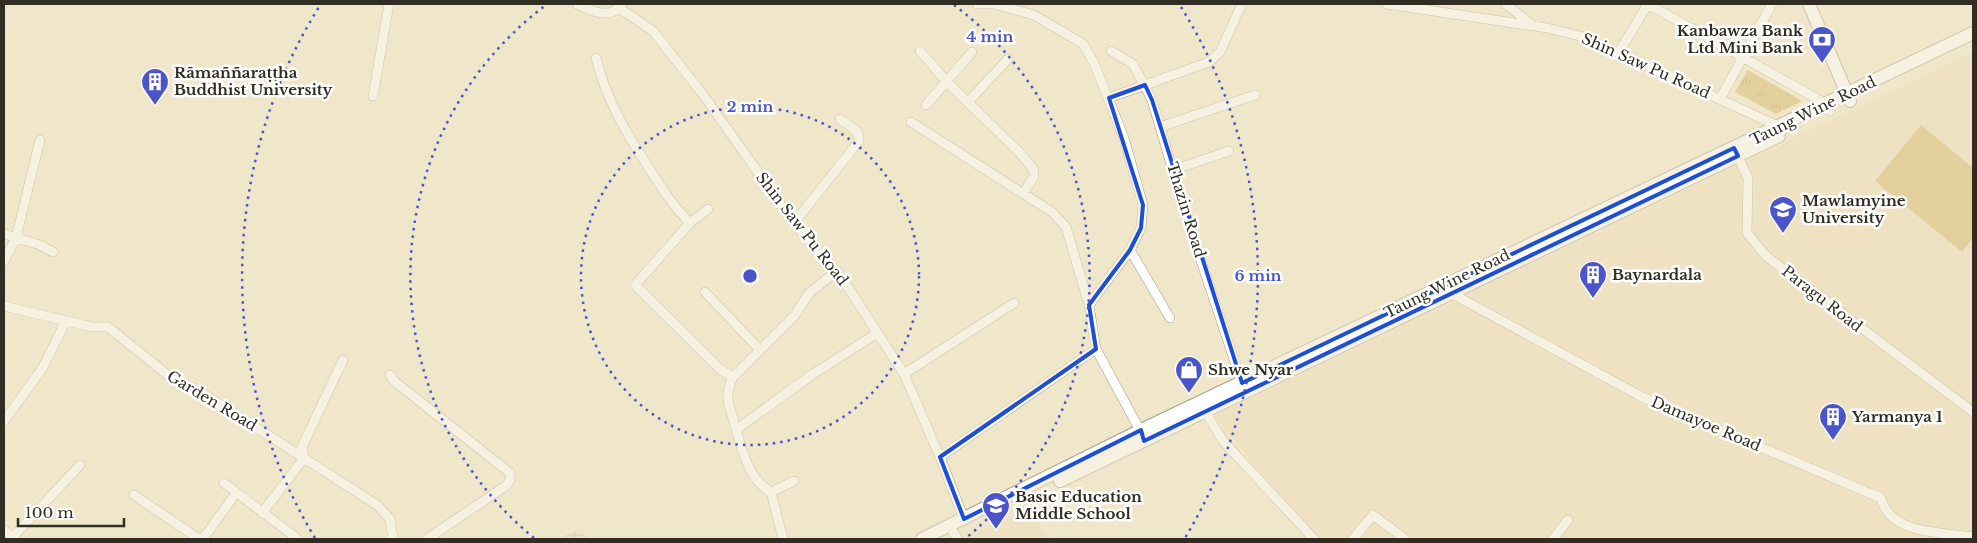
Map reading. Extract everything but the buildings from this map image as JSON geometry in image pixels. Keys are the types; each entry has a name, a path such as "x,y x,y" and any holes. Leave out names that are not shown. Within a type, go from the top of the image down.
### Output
{"main road":[{"path":"1809,4 1848,98"},
{"name":"Taung Wine Road","path":"1848,98 1973,33"},
{"name":"Taung Wine Road","path":"1736,152 1780,127 1973,42"},
{"name":"Taung Wine Road","path":"922,539 1143,436 1828,107"},
{"name":"Taung Wine Road","path":"1203,407 1242,383 1446,290"},
{"name":"Taung Wine Road","path":"938,539 955,536 1143,436"}],"street":[{"path":"373,96 388,4"},
{"name":"Shin Saw Pu Road","path":"577,4 597,13 608,13 620,6 653,31 704,96 794,223 837,271 865,312 876,334 904,374 940,457 964,519"},
{"path":"977,4 1001,6 1034,14 1078,40 1094,63 1124,138 1143,205 1141,228 1130,250 1089,305"},
{"path":"1109,98 1209,62 1220,52 1242,4"},
{"name":"Shin Saw Pu Road","path":"1387,4 1415,6 1534,26 1584,37 1780,127"},
{"path":"1506,4 1534,26"},
{"path":"1619,52 1648,4 1828,107"},
{"path":"1720,99 1772,4"},
{"path":"920,51 947,82 1018,151 1034,170 1034,177 1023,193"},
{"name":"Thazin Road","path":"1111,51 1133,64 1145,85 1242,383"},
{"path":"926,105 972,52"},
{"path":"596,58 607,93 628,138 670,200 690,223"},
{"path":"968,102 1008,59"},
{"path":"1160,127 1255,95"},
{"path":"794,223 859,142 858,132 840,118"},
{"path":"911,122 1052,212 1066,227 1089,305 1096,349 1143,436"},
{"path":"4,261 16,238 40,140"},
{"path":"1173,170 1230,151"},
{"name":"Paragu Road","path":"1736,152 1748,178 1746,233 1755,244 1766,256 1973,412"},
{"path":"708,209 690,223 635,285 720,370 733,377"},
{"path":"4,234 40,245 53,252"},
{"path":"1130,250 1170,318"},
{"path":"783,539 771,492 759,482 748,466 728,400 729,387 733,377 795,315 809,292 837,271"},
{"name":"Damayoe Road","path":"1446,290 1642,397 1881,498 1884,508 1896,522 1918,528 1973,537"},
{"path":"705,292 760,350"},
{"path":"904,374 1014,304"},
{"name":"Garden Road","path":"4,306 92,327 108,327 174,380 196,389 377,505 390,519 393,539"},
{"path":"4,422 42,369 66,321"},
{"path":"736,429 813,374 876,334"},
{"path":"940,457 1096,349"},
{"path":"262,513 304,458 302,447 343,360"},
{"path":"390,375 394,381 510,473 510,480 507,485 426,539"},
{"path":"1203,407 1223,441 1314,539"},
{"path":"4,530 13,538 80,465"},
{"path":"771,492 794,481"},
{"path":"224,483 298,539"},
{"path":"134,495 201,539 236,493"},
{"path":"1353,539 1373,515 1405,539"},
{"path":"1552,539 1568,520"}],"highlighted area":[{"path":"1145,85 1152,100 1242,383 1734,148 1738,156 1144,441 1141,430 964,519 940,457 1096,349 1089,305 1130,250 1141,228 1143,205 1109,98"}],"shaded area":[{"name":"Mawlamyine University","path":"1973,52 1973,539 1315,539 1214,416"},
{"path":"1026,509 1050,539 969,539 967,536"},
{"path":"581,529 586,539 558,539"}],"green space":[{"path":"1748,70 1802,101 1776,114 1735,92"},
{"path":"1921,125 1973,168 1973,238 1962,252 1875,181"}],"place":[{"name":"Kanbawza Bank Ltd Mini Bank","path":"1822,64"},
{"name":"Rāmaññaraṭṭha Buddhist University","path":"155,106"},
{"name":"Mawlamyine University","path":"1783,234"},
{"name":"Baynardala","path":"1593,299"},
{"name":"Shwe Nyar","path":"1189,394"},
{"name":"Yarmanya 1","path":"1833,441"},
{"name":"Basic Education Middle School","path":"996,530"}]}
